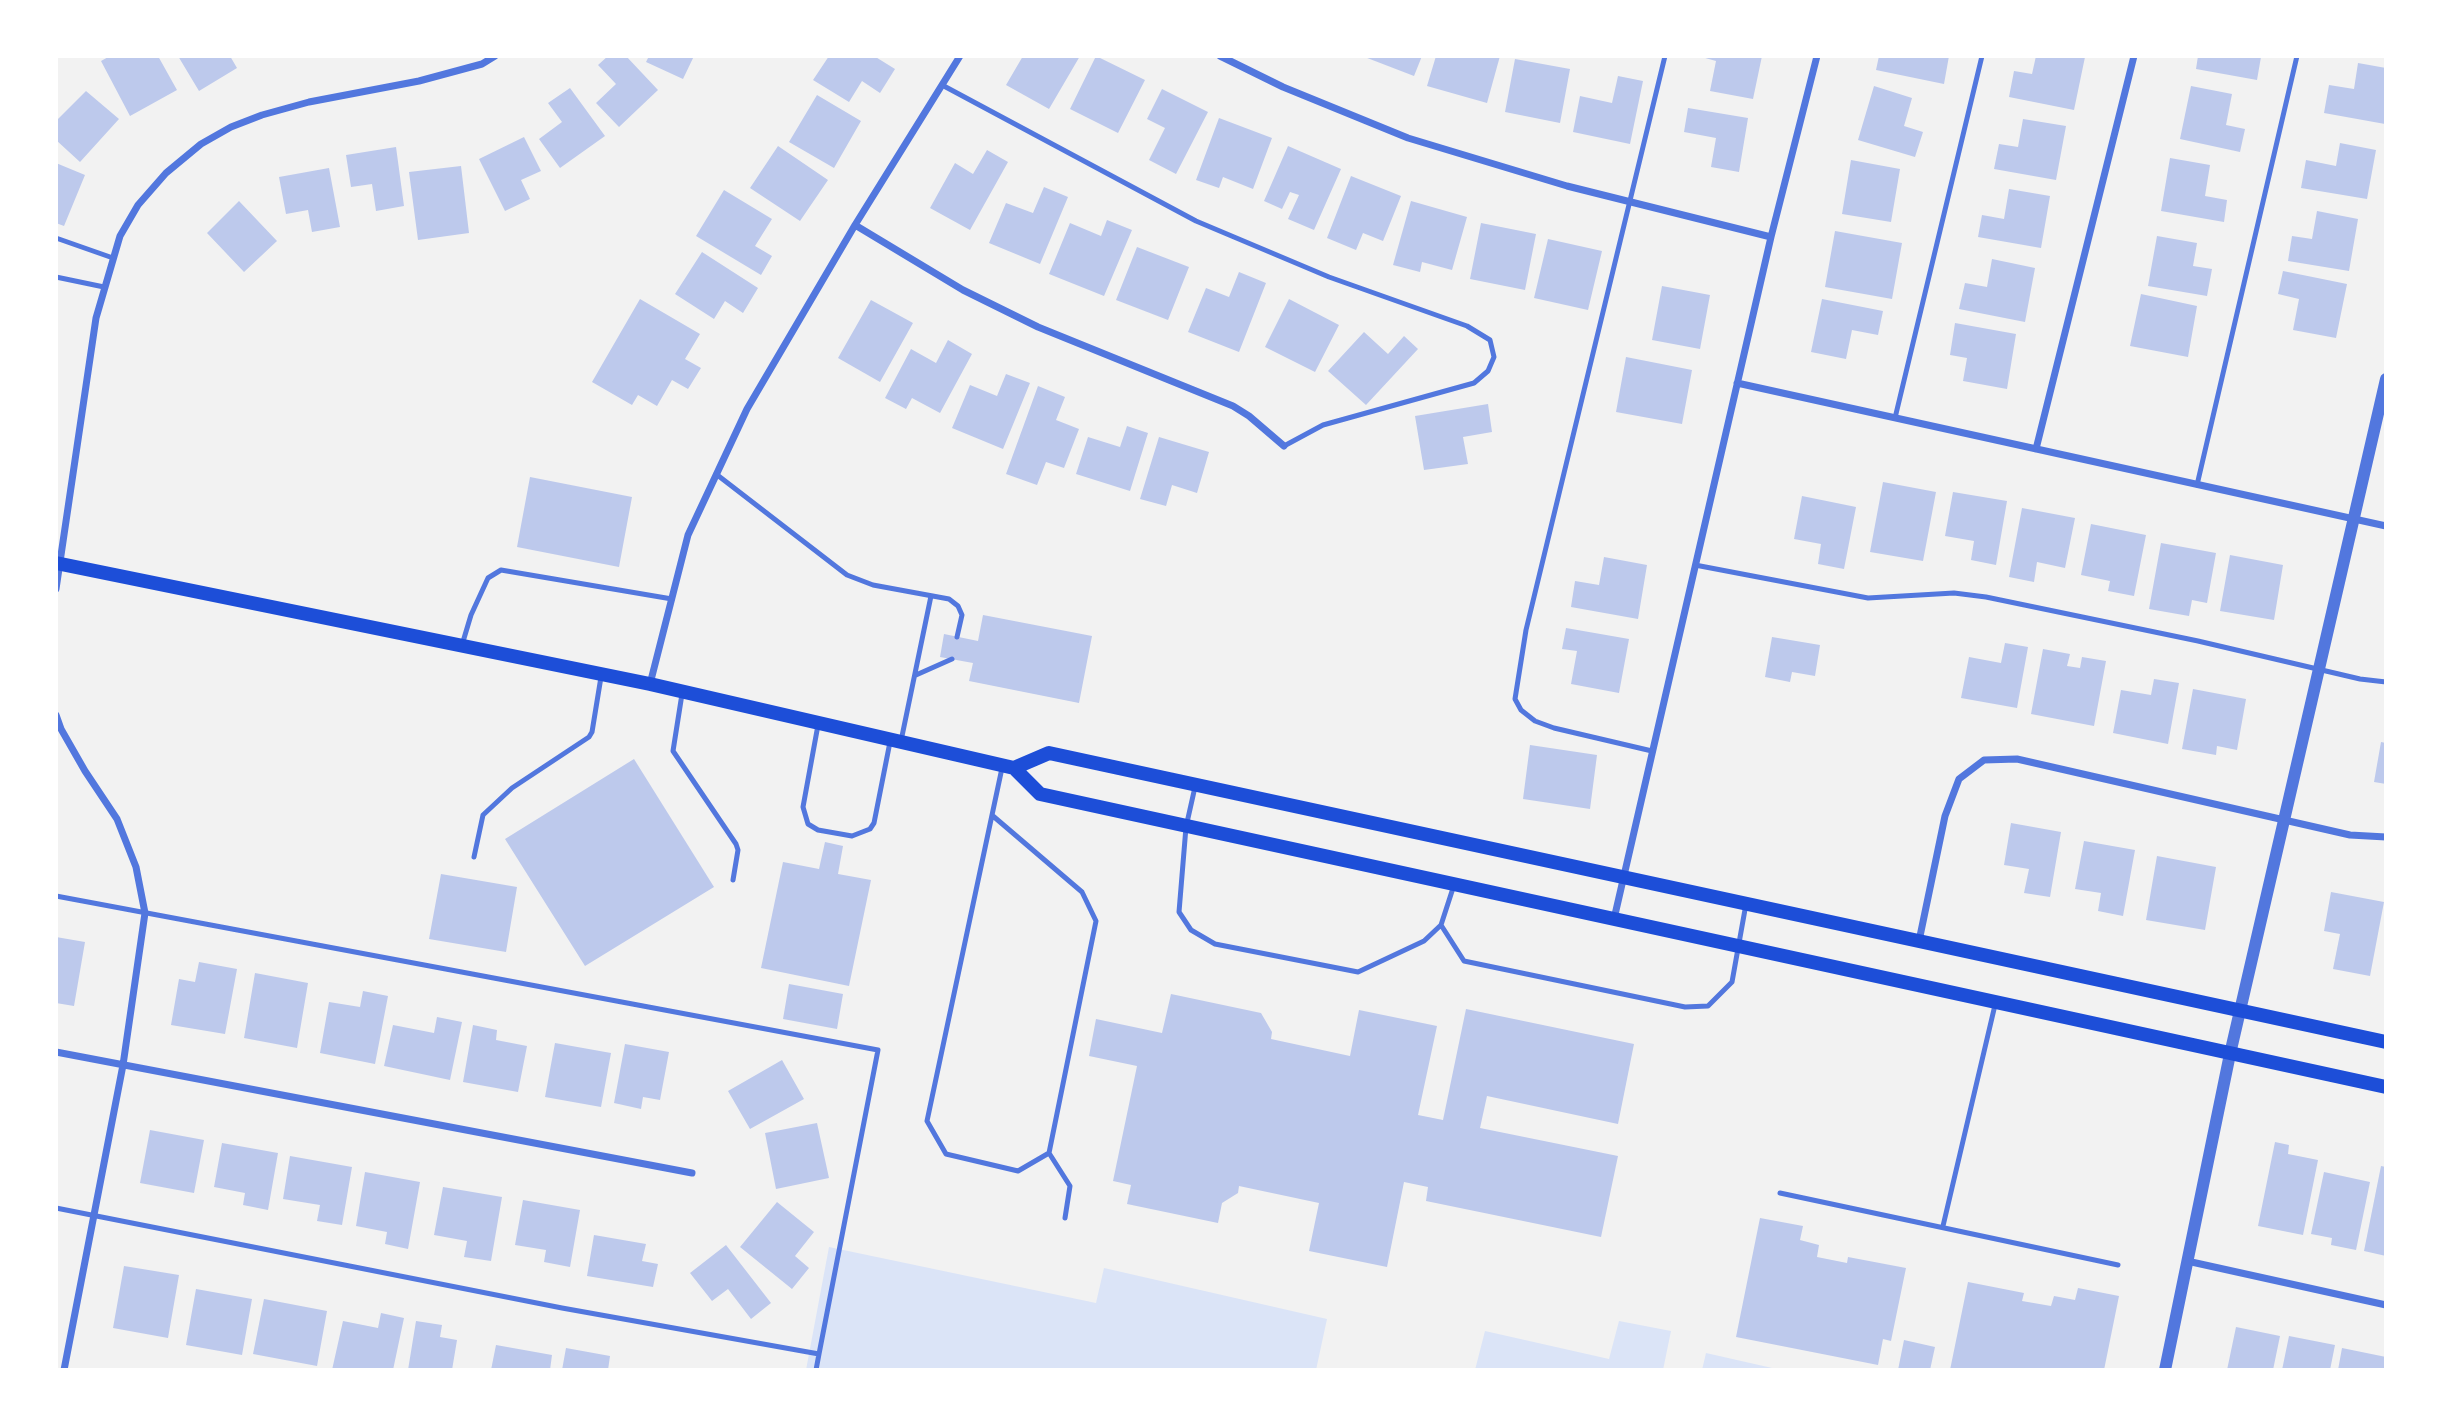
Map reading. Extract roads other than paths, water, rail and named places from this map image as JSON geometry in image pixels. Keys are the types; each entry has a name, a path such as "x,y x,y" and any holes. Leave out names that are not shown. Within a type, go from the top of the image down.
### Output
{"main road":[{"path":"58,563 683,691 1008,766 1040,794 2386,1087"},
{"path":"1008,766 1049,754 2386,1042"}],"street":[{"path":"56,589 96,318 120,236 138,205 166,173 201,144 231,127 309,102 419,82 482,64 495,56"},
{"path":"650,684 688,535 747,409 855,225 960,56"},
{"path":"1220,56 1283,87 1408,138 1630,203 1771,237"},
{"path":"1613,920 1771,237 1817,56"},
{"path":"2036,449 2134,56"},
{"path":"855,225 963,290 1038,327 1233,406 1284,446"},
{"path":"2165,1370 2230,1054 2386,379"},
{"path":"1737,383 2386,526"},
{"path":"56,715 85,771 117,820 136,867 145,913 123,1065 64,1370"},
{"path":"1919,941 1945,816 1959,779 1984,760 2017,759 2350,835 2386,836"},
{"path":"56,1052 692,1173"},
{"path":"2187,1261 2386,1305"}],"lane":[{"path":"1653,751 1554,728 1535,721 1521,710 1515,699 1526,629 1665,56"},
{"path":"1895,418 1982,56"},
{"path":"2197,485 2297,56"},
{"path":"942,85 1196,221 1329,276 1468,326 1490,340 1494,357 1488,371 1474,383 1323,425 1284,446"},
{"path":"56,239 113,258"},
{"path":"56,277 104,287"},
{"path":"716,474 847,575 873,584 949,599 958,606 962,615 957,636"},
{"path":"1695,565 1868,598 1954,593 1986,597 2198,641 2360,679 2386,682"},
{"path":"462,645 471,615 488,578 501,570 671,599"},
{"path":"819,723 803,807 808,824 818,830 852,836 870,829 874,823 895,740 916,675 931,596"},
{"path":"916,675 952,659"},
{"path":"474,857 483,816 512,788 589,737 601,674"},
{"path":"683,691 673,751 736,844 733,880"},
{"path":"1008,766 993,816 927,1121 946,1154 1018,1171 1049,1153"},
{"path":"1195,785 1186,827 1179,912 1191,930 1214,944 1358,972 1424,941 1441,925 1454,885"},
{"path":"993,816 1082,892 1096,921 1049,1153 1070,1186 1065,1219"},
{"path":"56,897 878,1050 816,1370"},
{"path":"1441,925 1464,961 1685,1007 1708,1006 1731,982 1746,904"},
{"path":"1943,1226 1995,1003"},
{"path":"1780,1193 2118,1265"},
{"path":"56,1208 562,1308 819,1354"}]}
